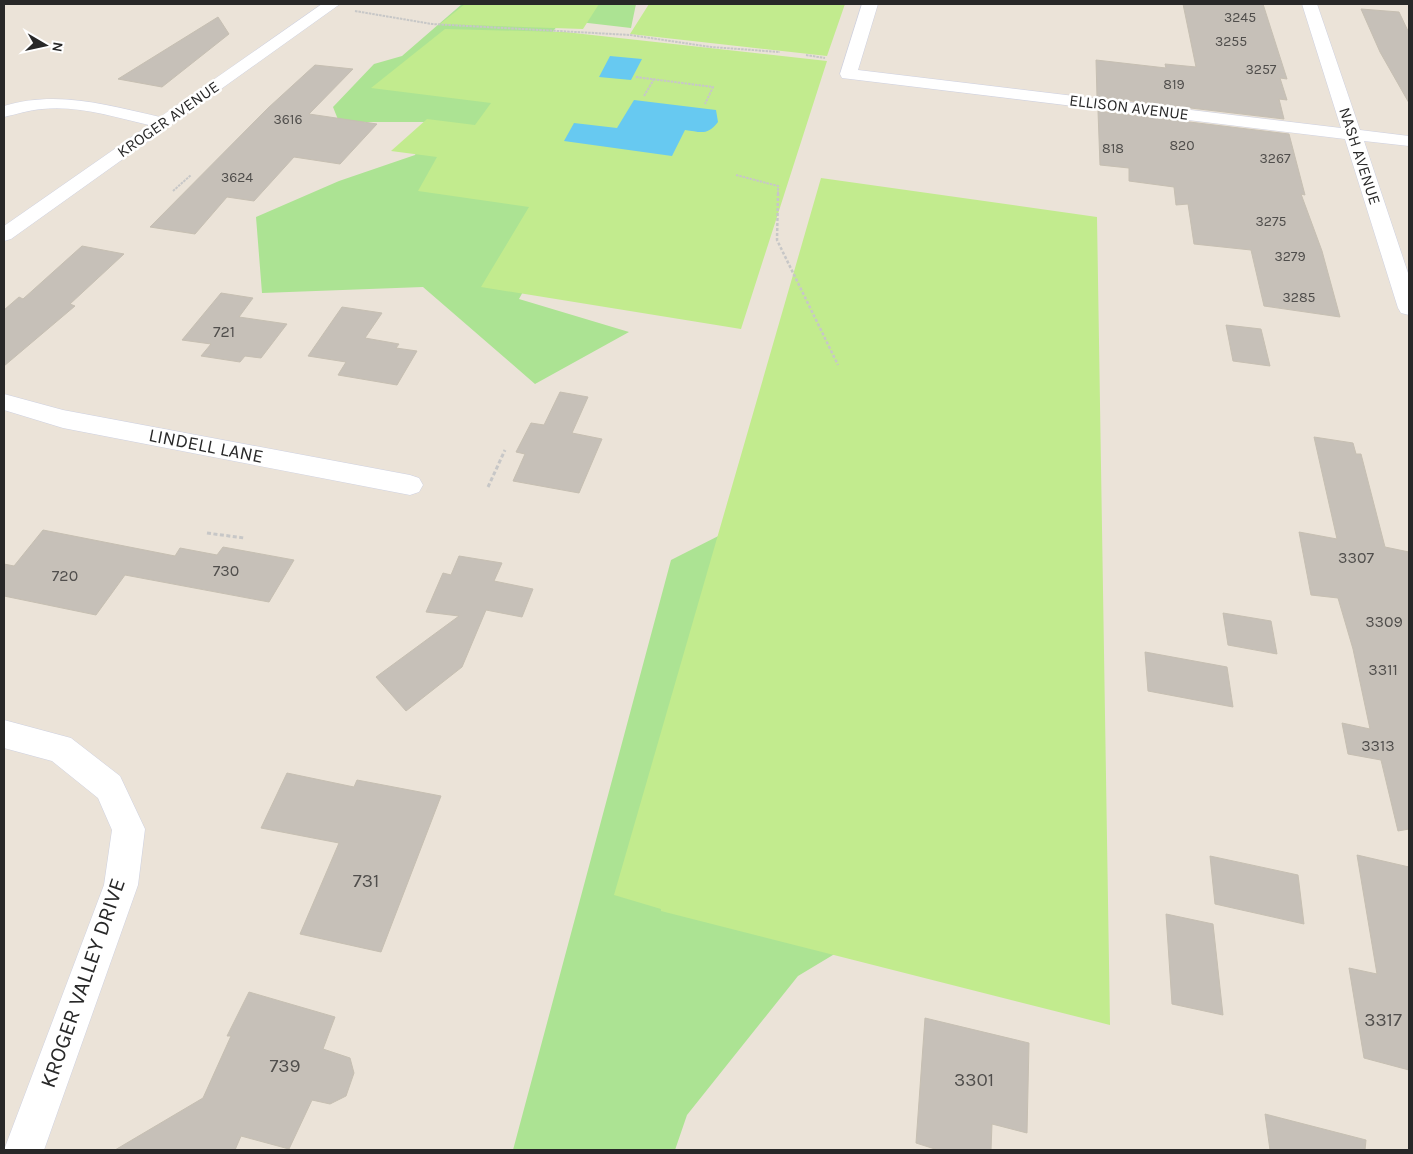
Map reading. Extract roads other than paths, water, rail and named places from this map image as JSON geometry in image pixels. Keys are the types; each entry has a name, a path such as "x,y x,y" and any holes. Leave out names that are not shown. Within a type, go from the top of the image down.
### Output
{"street":[{"name":"ELLISON AVENUE","path":"870,4 848,74 1409,141"},
{"name":"NASH AVENUE","path":"1310,4 1409,308"},
{"name":"KROGER AVENUE","path":"4,235 331,5"},
{"path":"4,112 21,106 43,102 64,102 164,123"},
{"name":"LINDELL LANE","path":"4,402 63,419 410,485"},
{"name":"KROGER VALLEY DRIVE","path":"4,734 60,748 109,787 129,829 120,885 24,1150"}],"water":[{"path":"610,56 642,59 631,80 599,77"},
{"path":"634,100 716,110 718,122 703,132 685,130 672,156 564,141 574,123 617,128"}]}
